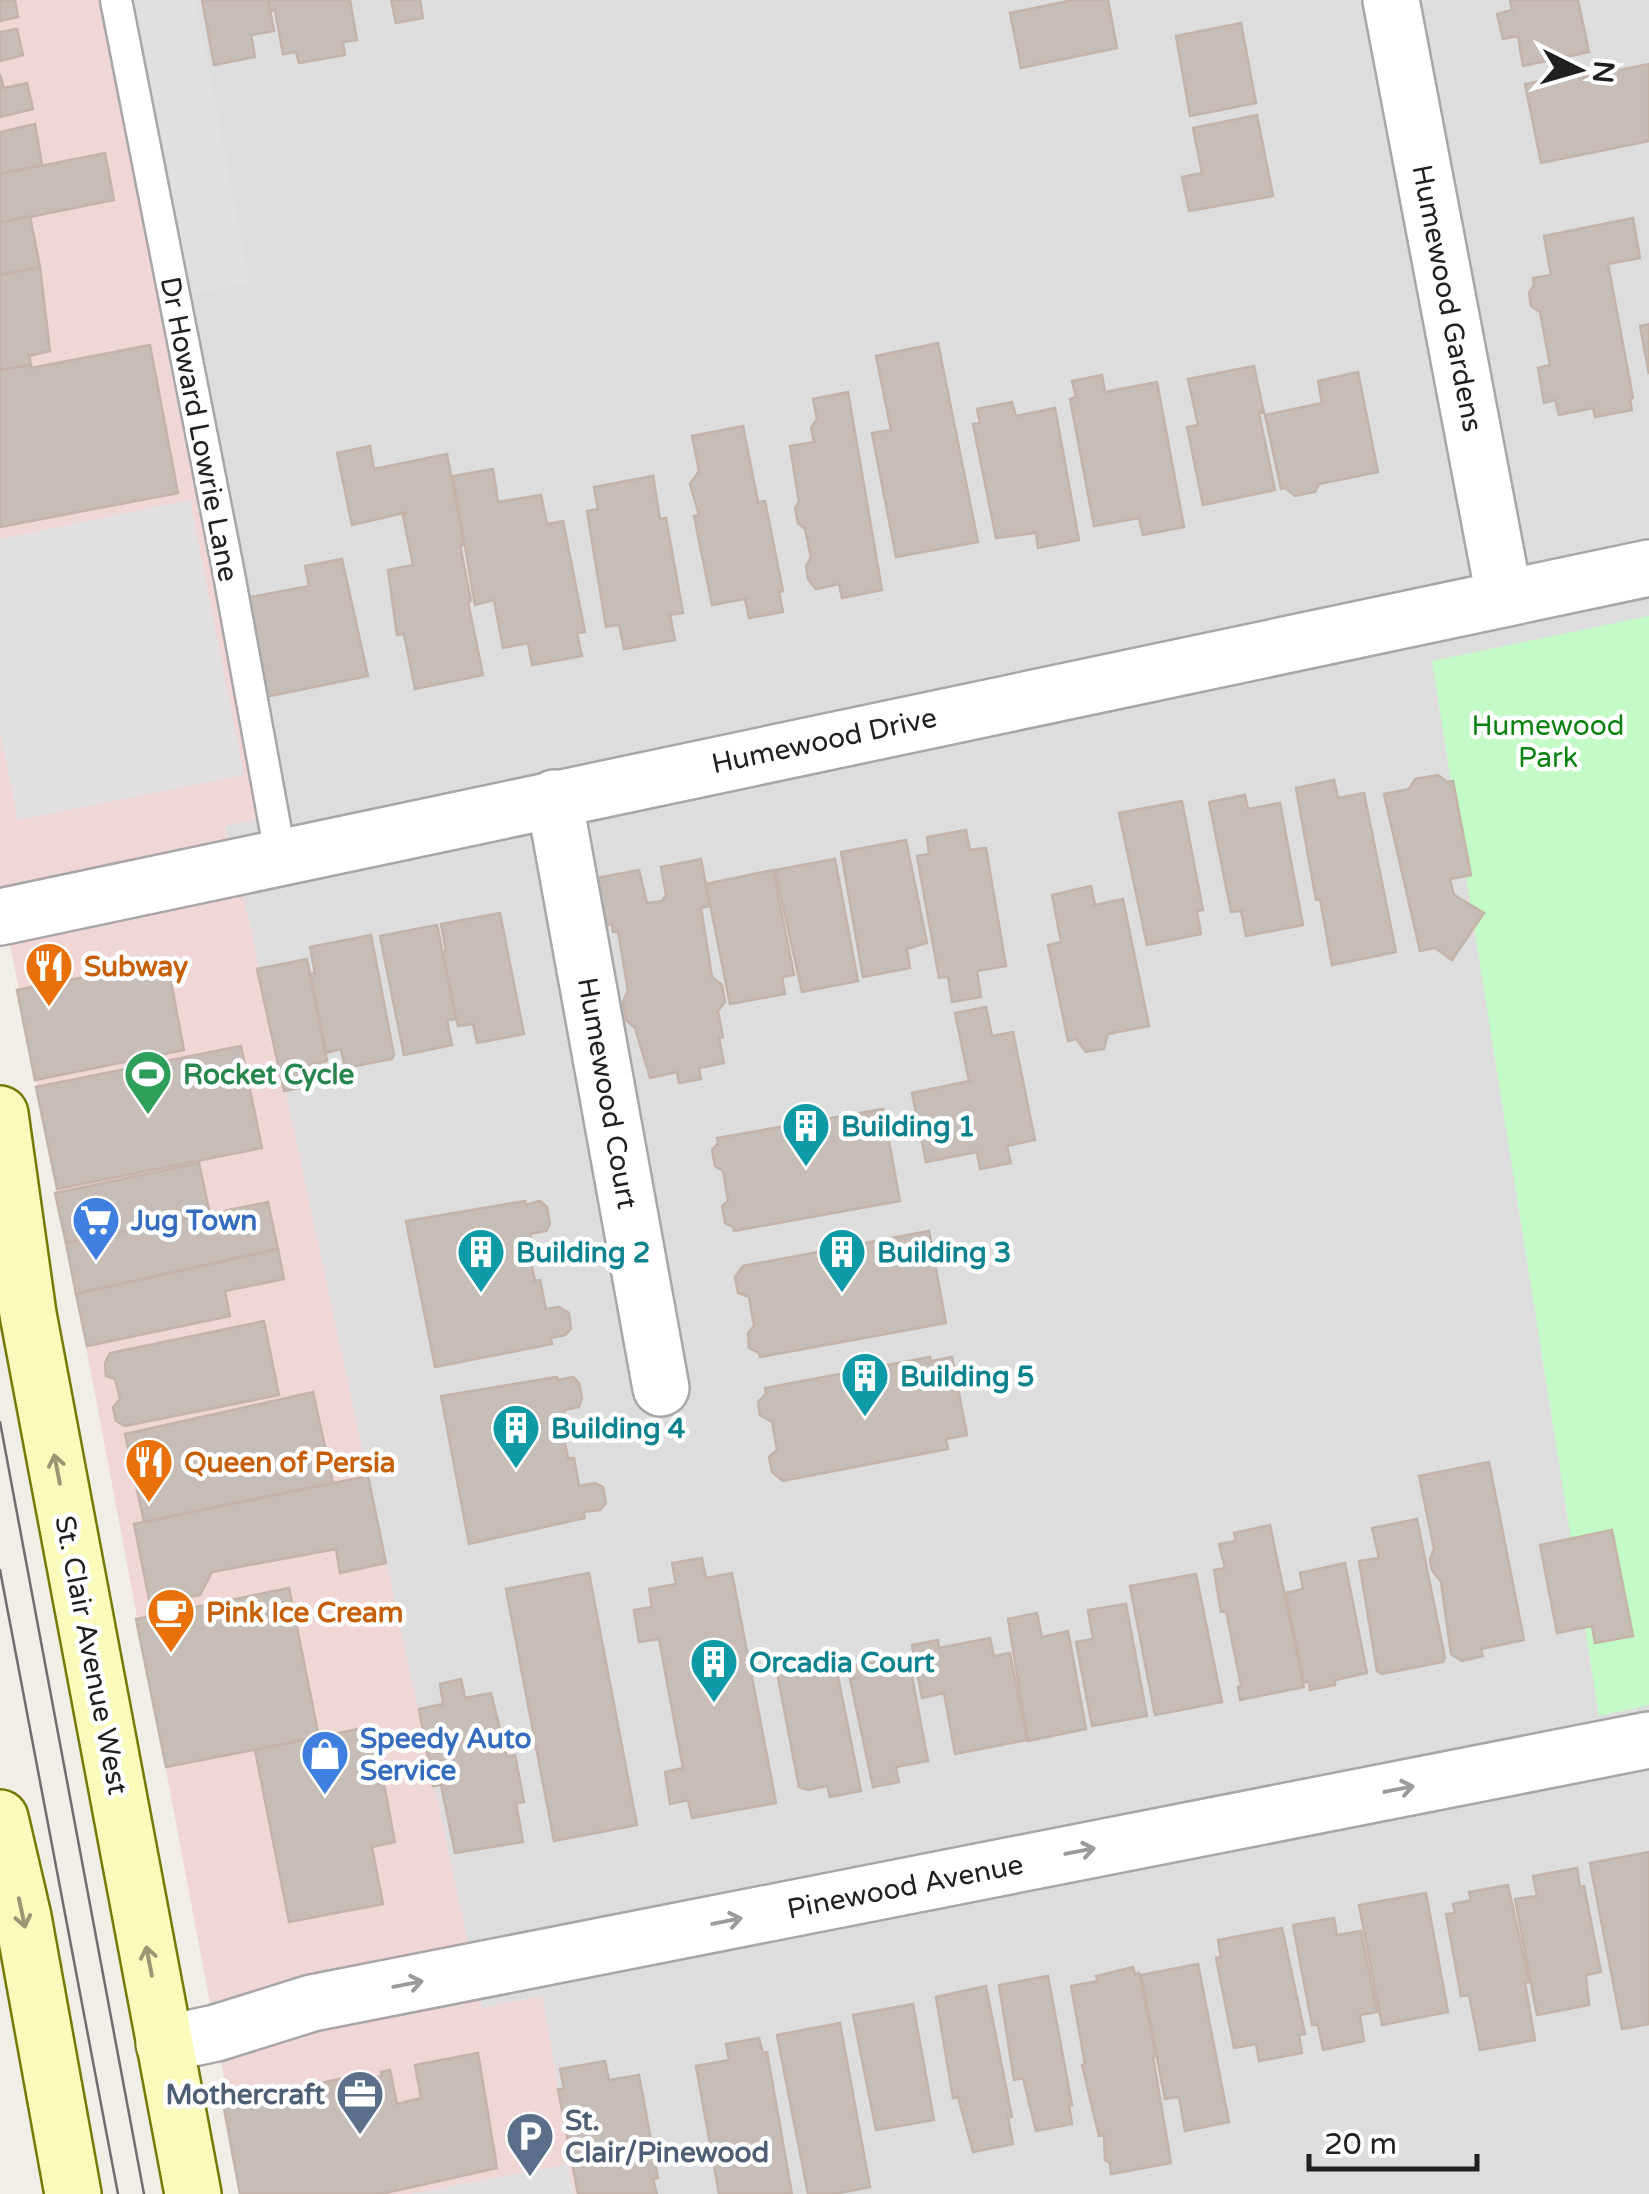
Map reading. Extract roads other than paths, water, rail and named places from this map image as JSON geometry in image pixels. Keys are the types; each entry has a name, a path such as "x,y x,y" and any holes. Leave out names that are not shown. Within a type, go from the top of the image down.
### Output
{"main road":[{"name":"St. Clair Avenue West","path":"0,1114 28,1314 194,2194"},
{"path":"0,1818 23,1917 73,2194"}],"street":[{"name":"Humewood Gardens","path":"1391,0 1504,596"},
{"name":"Humewood Drive","path":"0,917 1649,568"},
{"name":"Humewood Court","path":"554,798 661,1388"},
{"name":"Pinewood Avenue","path":"164,2044 216,2033 312,2002 1649,1740"}],"lane":[{"name":"Dr Howard Lowrie Lane","path":"116,0 281,859"}],"tram line":[{"path":"0,1422 144,2194"},
{"path":"0,1570 118,2194"}],"place":[{"name":"Subway","path":"49,1008"},
{"name":"Rocket Cycle","path":"148,1116"},
{"name":"Building 1","path":"806,1168"},
{"name":"Jug Town","path":"96,1262"},
{"name":"Building 2","path":"481,1294"},
{"name":"Building 3","path":"842,1294"},
{"name":"Building 5","path":"865,1418"},
{"name":"Building 4","path":"516,1470"},
{"name":"Queen of Persia","path":"149,1504"},
{"name":"Pink Ice Cream","path":"171,1654"},
{"name":"Orcadia Court","path":"714,1704"},
{"name":"Speedy Auto Service","path":"325,1796"},
{"name":"Mothercraft","path":"360,2136"},
{"name":"St. Clair/Pinewood","path":"530,2178"}],"park label":[{"name":"Humewood Park","path":"1548,741"}]}
